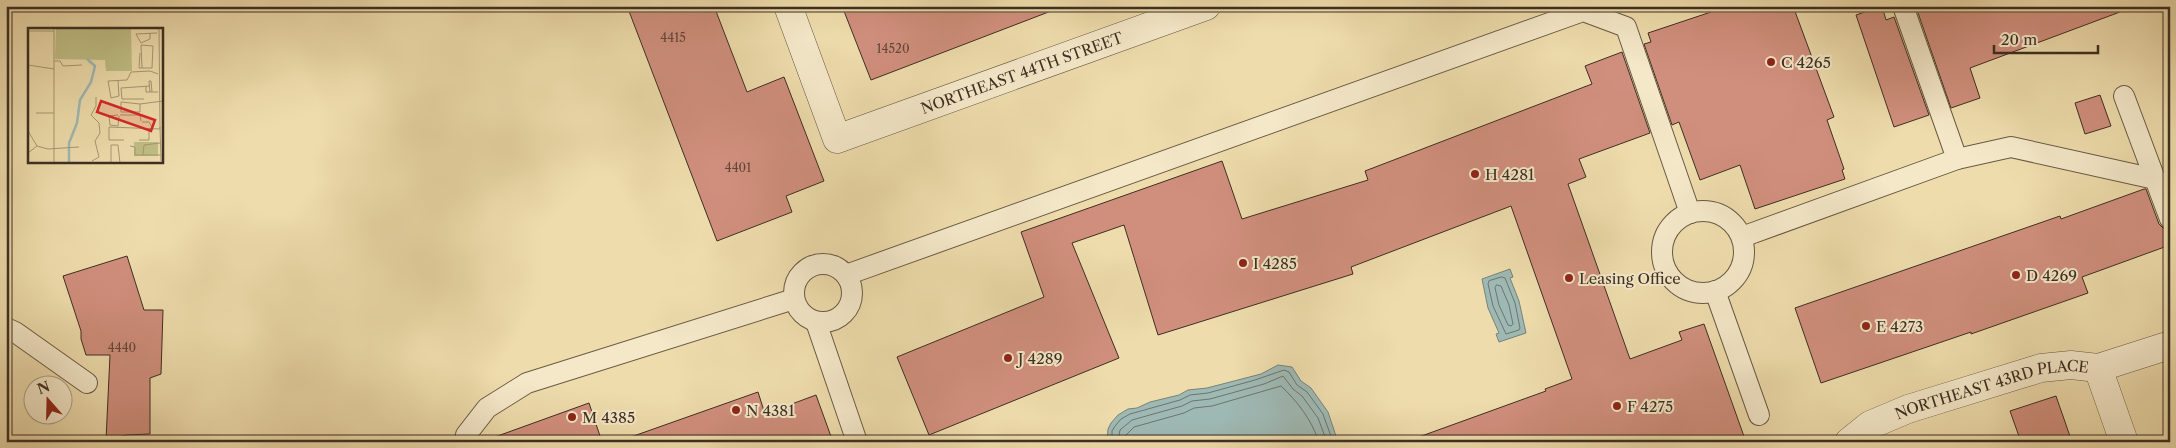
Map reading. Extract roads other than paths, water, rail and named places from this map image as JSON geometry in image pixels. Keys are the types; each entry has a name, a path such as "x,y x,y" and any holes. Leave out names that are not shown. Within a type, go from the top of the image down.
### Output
{"street":[{"name":"NORTHEAST 44TH STREET","path":"788,6 837,139 1206,6"},
{"name":"NORTHEAST 43RD PLACE","path":"1849,442 1870,425 1908,410 2041,368 2071,365 2098,368 2170,345"},
{"path":"2098,368 2124,442"}],"lane":[{"path":"1903,6 1957,159"},
{"path":"846,275 1583,11 1626,28 1690,213"},
{"path":"2124,96 2170,220"},
{"path":"1742,237 1957,159 2011,147 2155,179"},
{"path":"1709,210 1722,214 1734,222 1742,237 1745,247 1744,261 1739,274 1730,284 1715,291 1704,293 1691,291 1679,285 1670,276 1663,263 1664,237 1671,225 1690,213 1709,210"},
{"path":"822,264 833,265 846,275 852,287 853,296 846,313 830,322 816,322 804,316 797,308 794,299 794,288 797,279 804,271 822,264"},
{"path":"1715,291 1759,415"},
{"path":"465,442 466,435 487,408 526,383 794,299"},
{"path":"816,322 858,442"},
{"path":"6,328 16,332 87,383"}],"water":[{"path":"1510,269 1513,277 1510,278 1519,301 1526,333 1499,342 1496,334 1499,333 1488,308 1482,279"},
{"path":"1278,365 1292,367 1301,381 1311,388 1328,412 1338,442 1107,442 1108,429 1111,423 1118,415 1128,409 1179,395 1188,390 1207,388 1261,374"}],"place":[{"name":"C 4265","path":"1771,62"},
{"name":"H 4281","path":"1475,174"},
{"name":"I 4285","path":"1243,263"},
{"name":"D 4269","path":"2016,275"},
{"name":"Leasing Office","path":"1569,278"},
{"name":"E 4273","path":"1866,326"},
{"name":"J 4289","path":"1008,358"},
{"name":"F 4275","path":"1617,406"},
{"name":"N 4381","path":"736,410"},
{"name":"M 4385","path":"572,417"}]}
